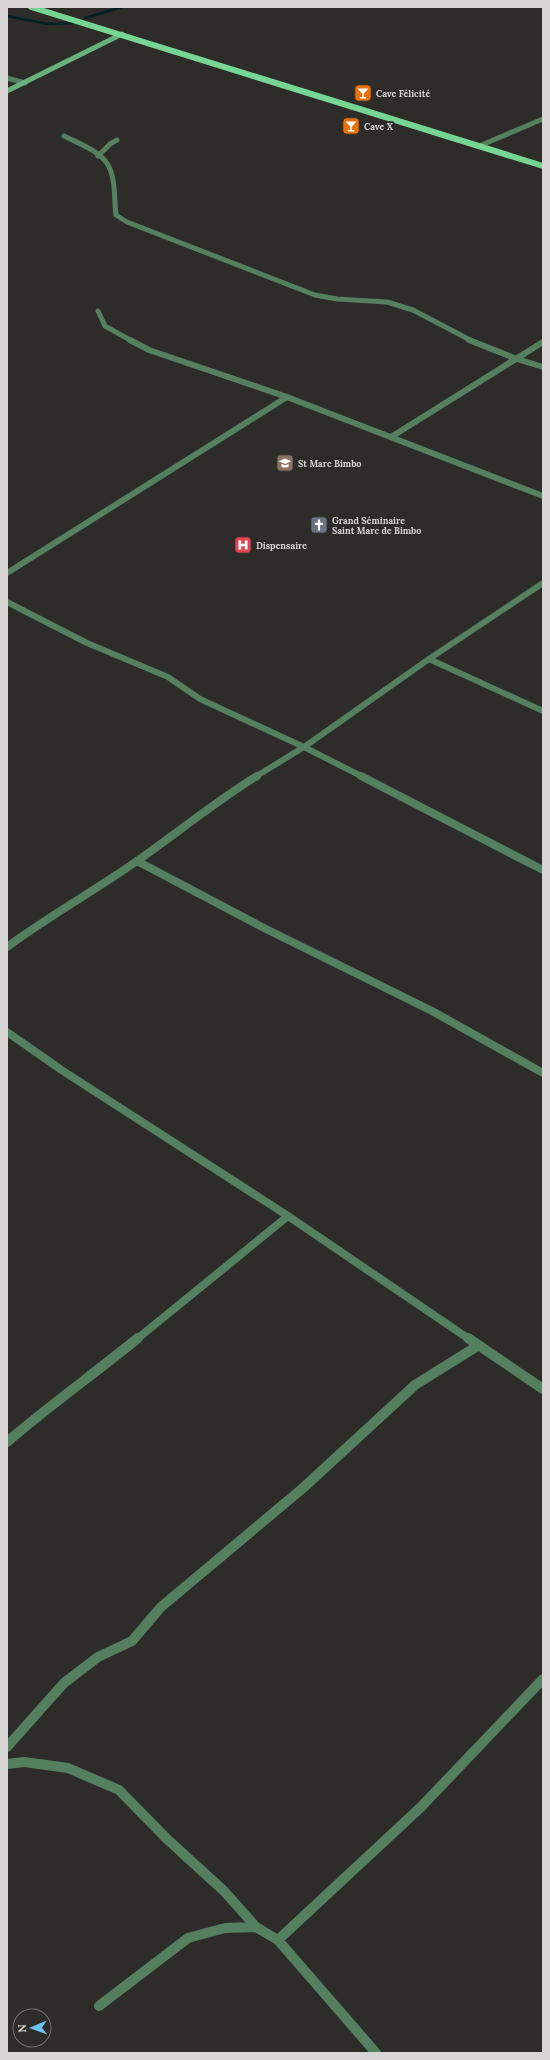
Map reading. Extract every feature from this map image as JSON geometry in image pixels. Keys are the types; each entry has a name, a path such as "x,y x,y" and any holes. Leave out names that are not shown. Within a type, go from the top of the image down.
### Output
{"main road":[{"path":"31,7 122,34 543,166"}],"street":[{"path":"7,90 25,83 122,34"},
{"path":"7,78 25,83"},
{"path":"479,146 543,119"},
{"path":"64,136 107,163 110,170 116,215 127,222 315,295 337,300 387,302 413,310 468,339 517,359 543,366"},
{"path":"98,156 110,144 117,140"},
{"path":"98,311 106,326 148,350 287,397 543,496"},
{"path":"391,437 543,342"},
{"path":"7,573 287,397"},
{"path":"7,947 34,927 137,861 222,798 304,747 429,659 543,583"},
{"path":"7,602 87,643 168,677 200,700 304,747 543,870"},
{"path":"429,659 543,712"},
{"path":"137,861 262,927 432,1011 543,1073"},
{"path":"7,1032 288,1216 543,1389"},
{"path":"7,1442 42,1412 89,1378 288,1216"},
{"path":"7,1747 64,1683 98,1657 132,1641 160,1607 303,1488 415,1385 479,1345"},
{"path":"278,1940 421,1807 543,1679"},
{"path":"7,1764 24,1762 68,1768 119,1790 168,1839 224,1891 256,1927 278,1940 376,2053"},
{"path":"99,2006 188,1938 225,1928 256,1927"}],"waterway":[{"path":"85,18 122,7"},
{"path":"7,16 48,24 73,23"}],"place":[{"name":"Cave Félicité","path":"363,93"},
{"name":"Cave X","path":"351,126"},
{"name":"St Marc Bimbo","path":"285,463"},
{"name":"Grand Séminaire Saint Marc de Bimbo","path":"319,525"},
{"name":"Dispensaire","path":"243,545"}]}
